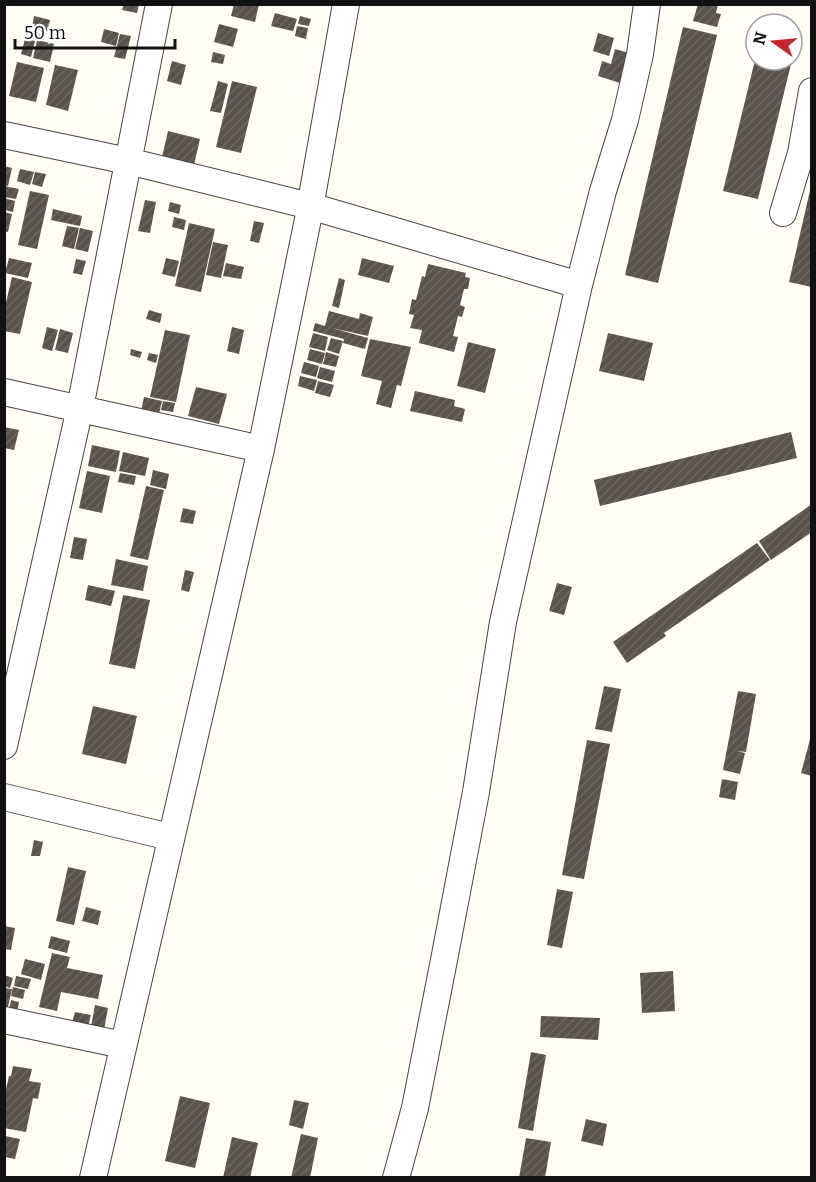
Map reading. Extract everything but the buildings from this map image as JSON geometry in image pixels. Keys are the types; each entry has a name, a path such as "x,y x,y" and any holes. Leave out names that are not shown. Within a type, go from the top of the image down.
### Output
{"street":[{"path":"4,746 80,408 159,4"},
{"path":"93,1178 261,449 310,206 346,4"},
{"path":"396,1178 415,1108 448,938 476,792 503,622 579,285 603,191 625,120 640,54 647,4"},
{"path":"783,213 801,153 812,91"},
{"path":"4,135 128,161 310,206 579,285"},
{"path":"4,392 261,449"},
{"path":"4,797 170,837"},
{"path":"4,1020 123,1045"}]}
